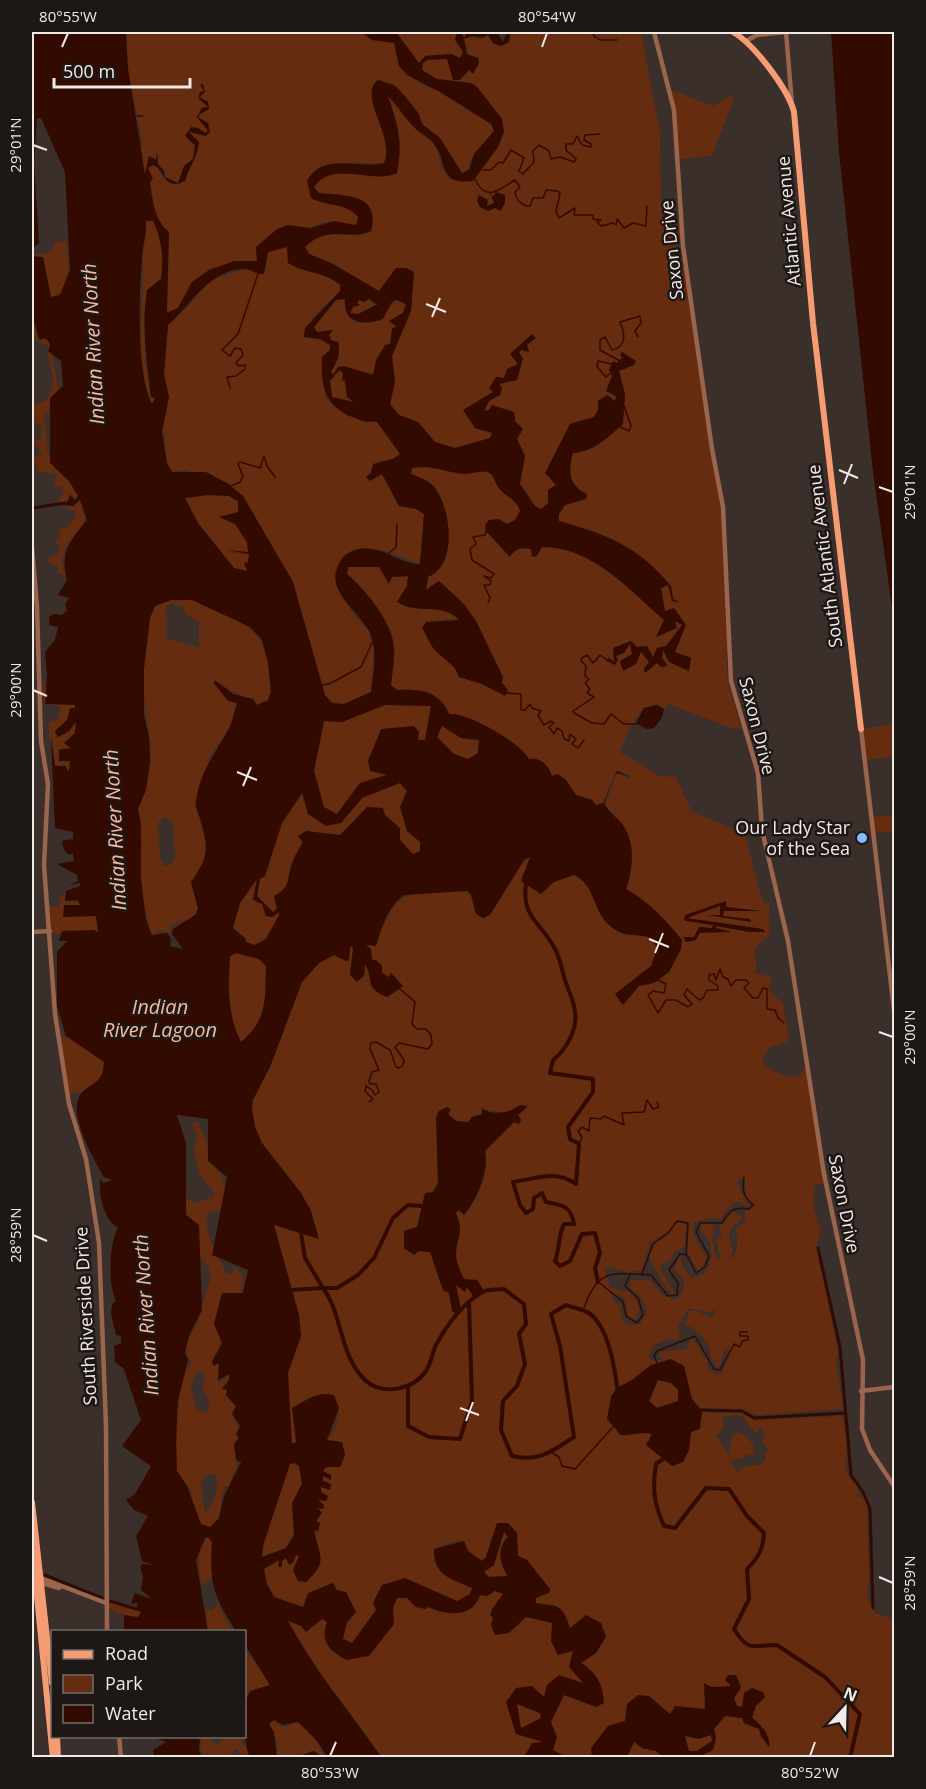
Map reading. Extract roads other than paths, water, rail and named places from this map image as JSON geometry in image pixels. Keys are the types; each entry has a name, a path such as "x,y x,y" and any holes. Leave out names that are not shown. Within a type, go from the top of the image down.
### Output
{"main road":[{"path":"733,32 746,41 792,105"},
{"name":"Atlantic Avenue","path":"792,105 823,409"},
{"name":"South Atlantic Avenue","path":"823,409 861,729"},
{"path":"32,1502 36,1580 49,1645 51,1731"},
{"path":"32,1546 46,1675 51,1685"},
{"path":"42,1635 49,1645"},
{"path":"50,1718 51,1724"},
{"path":"52,1738 53,1758"},
{"path":"55,1738 58,1754"}],"street":[{"name":"Saxon Drive","path":"654,32 675,110 683,246 712,449 723,507 731,681 758,773 762,830 788,941 822,1164 863,1360 861,1391 864,1437 894,1486"},
{"path":"746,41 758,35 786,32"},
{"name":"Atlantic Avenue","path":"786,32 792,105"},
{"name":"South Riverside Drive","path":"32,547 37,607 41,741 48,784 44,865 54,1004 73,1123 86,1159 99,1243 106,1426 107,1630"},
{"path":"861,729 894,1010"},
{"path":"32,932 50,931"},
{"path":"861,1391 894,1387"},
{"path":"36,1580 106,1605"},
{"path":"118,1738 122,1758"}],"water":[{"path":"32,32 126,32 128,69 145,174 149,156 156,160 157,151 158,164 164,171 165,177 178,183 184,166 193,159 195,145 185,136 191,127 198,128 205,133 208,131 197,117 202,108 208,107 198,98 200,92 204,91 200,85 203,84 205,92 199,97 208,102 209,109 199,115 199,118 208,123 210,132 206,136 189,132 199,142 197,153 185,181 179,183 174,184 171,183 168,181 157,167 153,165 148,168 153,179 150,182 155,210 160,222 169,232 167,313 178,308 192,282 209,270 234,261 257,261 256,247 277,229 288,225 310,228 334,221 355,225 357,223 358,217 348,209 311,198 307,181 314,172 332,164 374,165 384,163 385,142 372,96 373,87 378,80 394,85 419,114 422,124 440,138 462,173 469,170 474,154 494,131 491,124 440,92 407,75 399,66 394,43 372,40 361,32 396,32 419,63 425,56 451,54 460,58 463,52 455,40 457,32 461,32 464,38 467,32 497,32 503,42 507,32 510,32 509,42 501,46 493,43 488,35 482,38 472,36 464,39 467,54 478,58 479,63 473,74 469,70 460,80 453,80 447,59 427,60 423,63 422,70 437,79 471,83 477,87 502,119 504,132 498,147 473,181 454,180 449,176 434,144 412,125 388,96 398,133 400,151 397,173 377,176 342,173 322,179 314,187 319,193 350,196 366,203 371,209 373,219 371,231 355,235 322,236 305,247 309,254 333,264 379,291 396,268 406,268 414,272 411,311 392,356 395,382 390,404 399,415 418,422 435,442 455,448 490,438 492,433 475,428 463,410 493,392 489,388 496,377 504,378 507,369 518,364 510,354 532,334 536,338 527,345 529,352 521,350 519,353 523,358 517,380 499,384 502,388 500,395 489,401 484,411 489,410 492,405 514,412 515,421 523,429 517,439 525,456 520,484 535,506 541,509 548,503 548,490 556,485 545,473 570,424 594,417 598,410 598,401 607,395 615,401 616,396 606,391 612,376 609,370 613,361 617,363 623,357 620,356 622,352 636,361 634,365 619,371 625,394 623,424 594,447 573,453 570,466 571,477 576,486 587,494 586,499 565,505 559,514 559,521 622,544 659,572 671,586 673,599 680,602 672,601 668,585 661,588 665,611 674,608 686,625 675,652 691,658 689,671 669,662 663,650 662,658 668,666 661,667 657,663 645,673 644,669 649,662 641,652 636,664 623,671 620,661 632,654 630,644 624,653 616,656 618,660 615,665 605,660 609,658 614,662 613,648 631,641 637,647 647,646 653,657 657,648 666,646 682,625 675,621 677,628 656,637 664,620 609,572 578,554 542,547 537,556 532,557 531,549 524,548 516,550 510,557 486,531 485,525 489,520 499,519 507,524 515,520 520,511 497,485 493,476 487,472 464,474 419,467 412,468 411,474 427,481 435,488 441,497 448,522 448,549 438,571 428,577 426,590 439,581 464,604 476,621 503,677 502,683 508,690 505,696 482,684 459,677 452,665 437,653 422,628 426,622 459,620 445,611 413,608 397,602 407,586 408,576 392,577 389,584 379,567 348,567 347,574 370,597 389,628 394,653 391,685 397,690 421,691 435,696 449,714 468,718 492,729 524,752 529,759 537,759 544,763 552,776 558,774 566,780 576,795 592,800 596,805 603,803 613,781 604,803 623,825 630,840 632,865 626,889 649,905 670,925 682,940 681,949 669,972 654,983 639,986 623,1005 615,994 651,966 657,949 653,939 621,933 609,925 600,913 586,885 574,875 554,882 541,894 521,881 530,857 524,860 490,915 483,918 476,914 471,895 467,891 404,895 390,911 376,946 366,945 371,949 372,960 376,960 382,966 382,973 388,976 387,980 391,973 403,986 387,997 380,994 372,987 365,964 364,976 357,982 350,975 353,948 350,946 349,960 346,961 334,955 319,963 302,982 270,1067 253,1100 252,1108 255,1127 262,1143 301,1193 311,1211 319,1239 274,1225 299,1315 301,1336 288,1373 292,1444 296,1442 292,1408 317,1395 334,1395 339,1408 327,1440 342,1442 345,1455 340,1467 326,1467 323,1471 331,1475 331,1480 323,1476 323,1481 331,1484 330,1490 321,1487 321,1492 328,1496 326,1501 318,1500 324,1505 323,1509 318,1508 322,1513 316,1521 320,1523 318,1532 314,1530 320,1552 318,1569 306,1582 298,1581 293,1570 299,1556 296,1555 293,1563 289,1565 286,1558 282,1561 282,1567 278,1567 279,1560 264,1569 267,1584 274,1597 303,1607 308,1593 333,1583 337,1590 346,1592 356,1612 347,1622 343,1639 352,1643 376,1610 373,1603 382,1585 405,1578 457,1601 470,1594 472,1588 440,1571 434,1549 464,1541 468,1551 482,1561 486,1557 497,1523 508,1523 517,1533 518,1556 527,1560 550,1589 549,1593 536,1598 536,1603 558,1607 564,1613 570,1628 586,1615 601,1623 606,1637 596,1653 581,1663 598,1679 604,1703 596,1707 564,1695 551,1722 557,1737 553,1750 566,1757 524,1757 532,1743 543,1742 516,1734 506,1702 516,1688 532,1686 544,1697 547,1685 559,1675 583,1683 569,1667 573,1651 558,1655 551,1641 552,1623 526,1617 509,1633 495,1635 491,1625 493,1617 490,1616 492,1609 503,1594 495,1591 487,1596 480,1595 472,1608 459,1613 416,1607 407,1598 397,1598 393,1608 394,1624 369,1656 346,1660 331,1649 325,1640 327,1622 322,1619 306,1632 301,1626 288,1621 321,1674 382,1758 297,1757 314,1751 321,1756 326,1755 317,1741 298,1722 283,1725 274,1720 269,1724 274,1732 277,1757 250,1757 245,1738 247,1698 250,1691 270,1685 246,1647 246,1630 235,1630 218,1599 212,1580 212,1542 208,1537 205,1538 196,1560 208,1630 124,1630 124,1615 138,1617 141,1612 108,1601 136,1609 138,1603 131,1604 135,1593 152,1599 141,1590 143,1576 140,1567 142,1564 153,1565 142,1561 136,1536 148,1516 134,1510 126,1500 135,1494 151,1466 122,1446 141,1420 124,1369 115,1362 114,1346 121,1343 121,1336 116,1335 111,1314 112,1304 116,1301 113,1294 111,1265 113,1243 118,1228 105,1212 101,1198 100,1178 103,1183 112,1180 104,1177 94,1159 83,1135 77,1112 77,1102 81,1094 102,1075 104,1062 66,1036 57,1006 57,952 67,941 59,941 62,931 94,930 98,932 96,916 63,917 64,905 80,905 78,900 65,901 66,891 80,886 80,883 69,885 78,881 77,875 57,864 74,861 73,853 69,855 64,850 62,841 73,839 73,832 55,828 51,738 55,766 65,766 69,772 70,761 59,761 59,750 71,748 64,743 75,733 76,722 69,731 58,737 55,731 67,720 70,708 75,708 75,705 45,704 47,675 45,652 55,640 58,627 49,625 49,617 54,614 62,615 67,610 65,605 69,598 58,595 67,580 66,555 71,541 87,520 80,500 73,506 66,505 70,495 75,500 78,496 69,481 50,463 50,398 63,386 61,361 48,351 50,344 46,338 39,340 35,324 32,322 32,256 43,257 51,297 60,295 70,270 65,172 41,118 37,118 34,164 39,243 32,249","holes":["146,221 153,221 162,257 161,279 147,290 145,304 146,357 151,397 155,398 152,404 143,372 140,332 141,274","287,247 288,263 328,277 340,285 340,291 305,328 304,337 320,339 330,345 330,350 322,357 322,370 325,390 334,406 352,417 366,422 377,422 400,454 393,459 373,464 371,473 366,477 370,481 382,474 399,506 416,509 424,514 420,564 366,548 350,552 340,562 336,572 339,591 370,633 374,654 371,692 344,704 332,703 325,695 293,582 243,496 227,483 206,472 172,472 167,464 162,432 169,397 164,374 168,325 202,289 222,275 233,270 246,269 264,274 268,252","345,299 347,314 356,321 362,322 383,319 392,302 397,300 406,304 403,313 389,321 397,327 392,328 390,344 385,345 376,360 373,375 344,366 338,367 333,375 331,372 339,355 338,342 331,340 329,335 333,330 317,332 314,327 336,300","369,299 376,304 380,303 358,314 350,313 353,307 360,305 357,303 359,300 364,302","339,370 343,373 342,381 345,380 347,397 354,402 332,397 330,381","208,495 229,496 238,501 238,512 219,517 235,524 247,542 248,552 226,550 249,554 248,562 244,563 247,571 234,568 198,523 185,498","171,600 192,600 250,627 262,640 268,663 271,692 268,700 257,705 253,699 233,694 216,681 213,682 228,701 237,703 230,727 204,772 198,791 196,805 205,838 206,852 191,882 198,909 195,915 173,929 172,934 183,949 170,946 171,938 167,933 152,935 146,920 141,879 141,824 138,809 146,790 150,761 149,737 144,715 144,669 150,618 155,606","385,705 431,706 425,740 418,740 419,732 414,726 381,729 368,761 370,771 387,775 360,783 337,814 324,807 314,771 324,721 342,722","442,726 461,738 479,740 478,753 468,759 454,754 437,737","400,783 407,791 400,807 407,831 420,842 420,851 413,854 400,840 400,828 385,815 383,808 367,807 340,835 306,831 298,836 303,842 293,861 286,886 274,896 277,908 273,912 257,896 260,879 265,876 282,823 302,793 308,814 326,826 341,823 362,798","257,879 253,900 262,904 266,916 273,917 279,912 279,915 266,939 255,945 246,942 245,938 233,928 240,903","236,953 259,959 266,966 265,998 261,1017 250,1034 241,1042 236,1032 229,1000 230,956","177,1115 208,1119 208,1161 227,1177 212,1255 248,1270 243,1293 222,1293 214,1324 222,1343 212,1362 214,1366 218,1363 219,1365 218,1380 230,1374 228,1382 222,1388 227,1390 226,1395 236,1406 232,1414 240,1426 236,1435 239,1438 234,1444 236,1460 240,1462 244,1456 224,1496 219,1518 210,1527 201,1524 187,1486 177,1471 178,1401 188,1360 185,1353 189,1336 202,1310 199,1225 186,1215 186,1143","294,1463 299,1466 302,1484 292,1503 294,1535 286,1548 262,1557 263,1546 290,1464","504,1532 508,1537 504,1541 500,1556 508,1576 489,1577 484,1572 494,1565","517,1704 540,1713 541,1718 521,1728"]},
{"path":"831,32 894,32 894,622 873,472 839,152"},
{"path":"490,192 493,197 496,192 505,195 505,203 500,211 495,208 488,211 480,207 477,201 479,195 488,200 487,206 494,203"},
{"path":"657,705 664,709 662,718 654,728 647,729 636,723 644,708"},
{"path":"726,901 726,907 762,911 724,911 723,916 750,919 751,922 707,915 720,915 720,906 687,918 763,929 765,932 749,932 716,926 716,928 732,932 700,933 696,940 686,942 683,937 694,937 699,927 712,928 713,925 686,921 684,920 685,915"},
{"path":"520,1105 528,1106 518,1115 521,1120 519,1124 514,1122 485,1151 484,1176 477,1193 464,1215 459,1210 456,1213 460,1226 456,1248 459,1267 464,1279 477,1280 485,1292 475,1299 467,1287 465,1292 456,1285 461,1309 457,1314 452,1311 449,1293 443,1290 430,1252 419,1251 414,1255 404,1248 404,1231 417,1227 425,1193 433,1192 438,1183 436,1118 439,1111 447,1107 451,1109 448,1114 456,1121 468,1122 472,1117 482,1114 482,1108 490,1112 501,1112"},
{"path":"671,1359 684,1366 692,1399 702,1411 700,1429 691,1432 689,1450 683,1462 672,1466 646,1445 652,1434 621,1435 607,1419 611,1397 617,1388 651,1365","holes":["658,1380 671,1383 678,1390 678,1401 657,1408 649,1401"]},
{"path":"728,1675 736,1675 741,1688 734,1698 737,1706 742,1707 744,1693 752,1688 763,1692 765,1697 756,1706 752,1717 767,1734 769,1747 759,1729 744,1723 742,1718 725,1716 714,1729 716,1738 713,1750 698,1757 663,1757 656,1751 642,1748 634,1742 627,1757 592,1757 591,1748 608,1726 625,1721 627,1704 638,1695 649,1696 670,1714 675,1706 705,1709 704,1683 712,1687 731,1686 725,1680","holes":["711,1735 712,1741 697,1751 689,1751 685,1736 699,1739"]},
{"path":"155,1738 200,1738 199,1751 202,1757 154,1757 153,1750 166,1742"}],"waterway":[{"path":"593,32 594,36 600,40 617,40"},
{"path":"137,116 143,116"},
{"path":"483,170 491,170 499,162 503,163 511,150 524,158 519,171 523,174 534,162 533,151 539,145 549,151 551,159 560,157 574,162 576,159 566,150 566,144 573,144 577,136 582,145 591,147 591,144 584,140 585,135 600,134"},
{"path":"475,179 479,186 488,192 498,190 515,180 520,187 515,192 516,197 526,206 530,206 533,198 543,198 546,190 558,191 560,194 556,211 559,218 575,208 574,215 593,215 593,219 601,220 597,222 601,226 613,223 616,225 617,219 624,228 633,223 646,226 647,206"},
{"path":"230,388 227,377 236,376 245,369 245,365 239,366 236,363 243,355 241,349 235,348 230,356 222,350 238,334 258,274"},
{"path":"620,361 600,350 600,340 605,337 612,350 617,348 624,339 620,322 640,316 641,323 635,331 638,337"},
{"path":"611,373 606,377 597,367 598,361 612,364"},
{"path":"620,427 629,431 631,426 624,406"},
{"path":"231,486 240,482 243,476 238,464 240,462 260,468 264,456 267,466 275,477"},
{"path":"32,508 66,503"},
{"path":"389,553 396,547 397,524"},
{"path":"486,531 485,535 473,537 476,544 470,549 472,560 494,574 491,578 484,576 491,581 490,585 484,585 490,598 488,603"},
{"path":"321,685 329,684 361,667 372,643"},
{"path":"606,659 600,655 593,663 587,655 582,658 581,661 586,666 585,676 589,679 585,683 590,689 587,693 594,697 573,711 592,723 604,724 611,714 624,724 637,724"},
{"path":"506,693 521,694 521,710 525,710 530,704 532,708 541,711 538,715 544,725 551,721 554,723 549,727 554,734 557,728 562,731 564,739 569,741 570,734 576,739 572,744 578,748 584,740"},
{"path":"526,884 525,895 530,913 557,953 575,1011 573,1032 562,1051 553,1060 550,1073 593,1079 593,1092 568,1127 570,1139 579,1144 576,1184 568,1179 553,1176 513,1182 520,1205 526,1213 533,1209 534,1198 542,1193 546,1202 565,1207 571,1213 574,1224 564,1224 555,1261 560,1266 570,1261 582,1234 595,1233 600,1253 595,1268 598,1282"},
{"path":"658,980 666,984 664,993 653,991 648,995 658,1013 666,1000 676,1000 688,1007 692,1004 684,995 687,989 699,1000 703,998 707,990 718,990 718,986 709,980 709,975 714,974 716,980 720,969 723,977 728,979 731,986 736,980 746,980 749,983 744,988 753,998 758,998 763,988 767,989 767,1009 775,1010 778,1018 784,1023"},
{"path":"369,1102 373,1099 365,1091 366,1086 375,1095 379,1092 376,1084 370,1084 369,1081 372,1072 379,1070 370,1049 371,1043 376,1042 390,1050 396,1067 399,1068 403,1065 404,1060 395,1047 399,1043 428,1049 432,1044 431,1035 426,1029 417,1029 412,1024 415,1002 400,989"},
{"path":"579,1144 582,1137 578,1131 582,1127 589,1131 590,1118 601,1119 604,1116 624,1125 622,1113 644,1112 647,1100 653,1109 659,1107 657,1102"},
{"path":"583,1311 588,1297 600,1280 616,1274 651,1275 668,1296 677,1295 678,1283 669,1270 680,1254 687,1255 696,1273 705,1267 709,1256 696,1232 700,1223 722,1223 732,1210 749,1209 753,1205 744,1193 744,1177"},
{"path":"301,1233 305,1258 323,1288 337,1288 358,1275 374,1258 393,1218 408,1205 421,1206"},
{"path":"642,1274 653,1244 669,1232 677,1221 688,1223 686,1254"},
{"path":"818,1248 840,1347 851,1475 863,1492 870,1509 873,1608"},
{"path":"600,1283 623,1302 626,1316 637,1323 643,1315 638,1298 625,1286 630,1275"},
{"path":"291,1290 323,1288 334,1310 350,1359 357,1370 372,1385 388,1389 397,1389 413,1383 420,1377 428,1368 436,1345 445,1330 463,1307 478,1295 487,1290 504,1289 524,1304 526,1324 519,1334 525,1364 517,1386 503,1401 501,1430 512,1456 537,1457 574,1437 560,1346 551,1314 566,1305 589,1313 602,1328 610,1350 618,1393"},
{"path":"408,1386 408,1426 429,1437 460,1439 472,1401 469,1304"},
{"path":"657,1363 654,1356 657,1351 695,1336 714,1369 720,1370 734,1344 740,1347 742,1341 748,1340 748,1336 740,1336 740,1332 747,1332"},
{"path":"701,1410 742,1411 754,1418 846,1413"},
{"path":"551,1452 559,1457 562,1466 575,1469 613,1427"},
{"path":"666,1457 656,1464 654,1481 656,1503 664,1526 675,1528 706,1488 729,1489 747,1516 764,1533 760,1552 747,1569 749,1599 734,1629 748,1645 777,1645 825,1677 860,1714 850,1758"},
{"path":"45,1575 102,1598"},
{"path":"110,1601 136,1609"}],"place":[{"name":"Our Lady Star of the Sea","path":"862,838"}],"water label":[{"name":"Indian River North","path":"93,344"},
{"name":"Indian River North","path":"115,830"},
{"name":"Indian River Lagoon","path":"160,1018"},
{"name":"Indian River North","path":"146,1315"}]}
